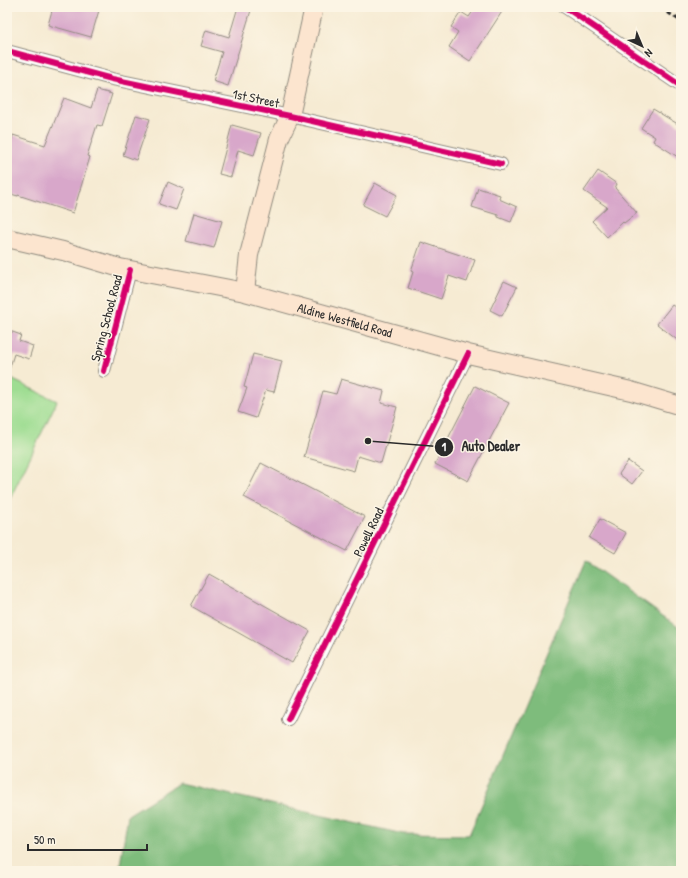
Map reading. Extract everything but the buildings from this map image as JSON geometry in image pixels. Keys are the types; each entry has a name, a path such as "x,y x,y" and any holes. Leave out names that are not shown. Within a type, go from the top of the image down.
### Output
{"main road":[{"path":"245,292 259,258 290,141 290,116 314,7"},
{"name":"Aldine Westfield Road","path":"7,238 130,270 245,292 468,354 620,389 680,405"}],"street":[{"path":"565,7 681,86"},
{"name":"1st Street","path":"7,51 112,79 290,116 501,164"},
{"name":"Spring School Road","path":"104,370 130,270"},
{"name":"Powell Road","path":"288,719 468,354"}],"green space":[{"path":"7,377 57,401 7,505"},
{"path":"586,561 681,629 681,871 119,871 128,815 179,783 403,834 469,835"}],"railway":[{"path":"659,7 681,21"}],"cycle path":[{"path":"565,7 681,86"},
{"path":"7,51 112,79 290,116 501,164"},
{"path":"104,371 130,270"},
{"path":"288,719 468,354"}],"place":[{"name":"Auto Dealer","path":"368,441"}]}
